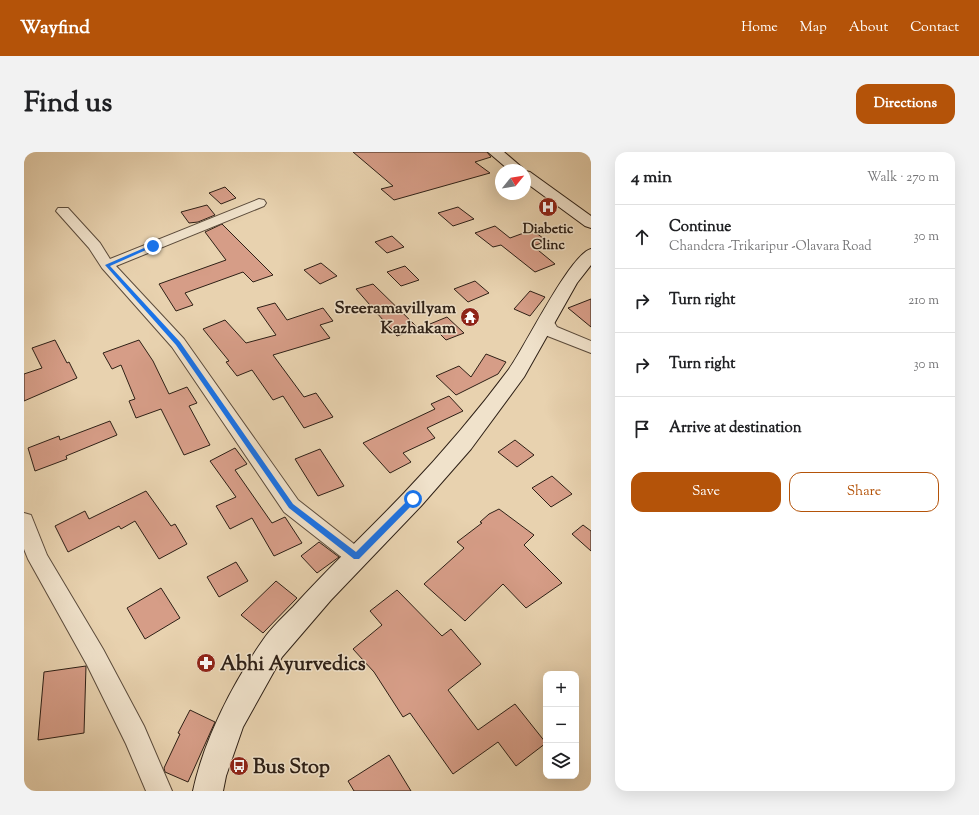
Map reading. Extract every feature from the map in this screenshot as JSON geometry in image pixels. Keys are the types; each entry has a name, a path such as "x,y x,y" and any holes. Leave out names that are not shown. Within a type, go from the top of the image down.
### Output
{"main road":[{"path":"495,152 510,164"},
{"path":"531,179 591,223"},
{"path":"208,791 211,776 231,720 273,648 322,592 413,499 463,443 517,372 570,281 591,254"}],"street":[{"path":"107,265 259,203"},
{"path":"63,211 95,246 107,265 178,343 291,506 356,557"},
{"path":"546,323 551,331 591,347"},
{"path":"24,521 38,559 95,658 135,735 159,791"}],"building":[{"path":"353,152 487,152 491,157 475,162 490,173 394,200 381,189 393,186"},
{"path":"225,187 236,198 221,204 209,193"},
{"path":"207,205 215,215 198,222 189,223 181,212"},
{"path":"458,207 474,219 453,226 438,213"},
{"path":"222,224 273,275 253,282 243,272 185,293 193,305 176,311 159,284 226,260 205,232"},
{"path":"495,226 510,238 532,230 547,241 533,246 555,264 535,272 501,245 493,247 475,233"},
{"path":"392,236 404,247 387,253 375,242"},
{"path":"321,263 337,276 320,284 304,270"},
{"path":"405,266 419,280 401,286 387,272"},
{"path":"475,281 489,293 468,302 454,289"},
{"path":"373,284 418,328 397,336 356,289"},
{"path":"530,291 545,297 530,316 514,309"},
{"path":"591,299 591,327 568,308"},
{"path":"275,303 287,320 323,308 333,321 320,325 330,338 273,355 304,397 316,393 333,417 304,428 283,396 273,400 252,370 237,376 226,362 229,361 203,329 225,320 246,343 276,335 257,308"},
{"path":"447,317 464,333 446,340 430,324"},
{"path":"55,340 77,378 24,401 24,374 42,368 32,348"},
{"path":"139,340 153,361 169,394 187,387 197,403 189,406 210,445 184,455 161,409 136,418 129,401 135,399 121,365 112,369 103,353"},
{"path":"486,354 506,362 498,374 456,395 436,376 459,366 471,377"},
{"path":"449,396 463,411 427,428 435,438 403,453 411,462 390,473 363,443 435,409 431,404"},
{"path":"110,421 117,435 66,456 67,459 35,471 28,448 59,436 60,440"},
{"path":"515,440 534,455 517,467 498,452"},
{"path":"235,448 247,464 235,470 272,523 285,517 302,543 274,556 252,518 230,529 216,506 236,497 210,461"},
{"path":"320,449 344,486 318,496 295,459"},
{"path":"552,476 572,494 551,507 532,488"},
{"path":"146,491 171,526 175,524 187,544 159,559 135,521 121,529 119,526 68,552 55,526 85,511 89,519"},
{"path":"499,509 534,535 524,545 562,583 526,608 503,584 465,621 424,584 464,548 457,542 482,523 480,522 489,514"},
{"path":"583,525 591,531 591,551 572,534"},
{"path":"319,542 339,557 317,573 301,556"},
{"path":"236,562 248,581 219,597 207,577"},
{"path":"276,581 297,598 263,633 241,615"},
{"path":"161,588 180,618 145,639 127,608"},
{"path":"397,590 442,636 451,629 481,664 448,690 478,730 515,704 543,739 543,745 516,766 498,742 453,774 410,713 403,717 374,672 353,649 382,625 370,611"},
{"path":"86,666 84,733 38,740 44,672"},
{"path":"190,710 215,722 188,782 165,772 164,768 180,734 178,733"},
{"path":"389,755 411,791 354,791 348,781"}],"place":[{"name":"Diabetic Clinc","path":"548,207"},
{"name":"Sreeramavillyam Kazhakam","path":"470,317"},
{"name":"Abhi Ayurvedics","path":"206,663"},
{"name":"Bus Stop","path":"239,766"}],"route":[{"path":"153,246 107,265 178,343 291,506 356,557 413,499"}]}
